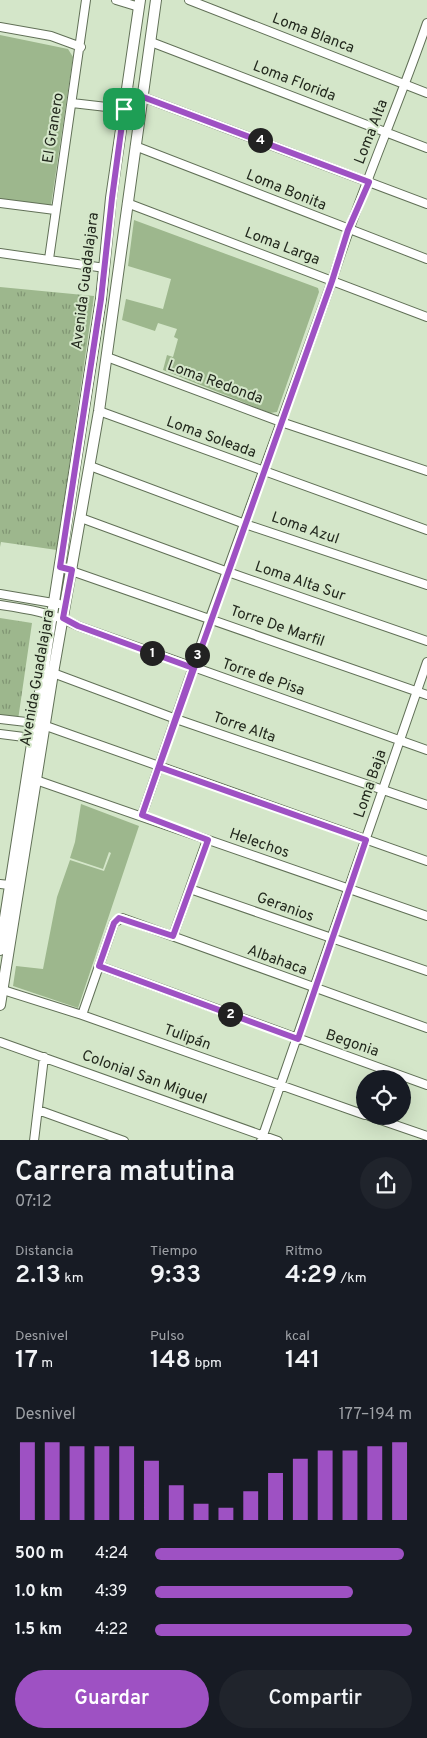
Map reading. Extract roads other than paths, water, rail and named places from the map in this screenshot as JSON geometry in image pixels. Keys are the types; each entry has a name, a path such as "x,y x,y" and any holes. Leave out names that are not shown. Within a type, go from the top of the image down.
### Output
{"main road":[{"name":"Avenida Guadalajara","path":"3,952 37,780 53,674 99,411 156,0"},
{"name":"Avenida Guadalajara","path":"0,1005 4,885 26,777 60,567 104,268 139,3"}],"street":[{"name":"El Granero","path":"49,259 86,0"},
{"path":"116,0 139,3"},
{"name":"Loma Blanca","path":"189,0 427,93"},
{"name":"Loma Alta","path":"142,815 210,618 332,281 348,230 369,182 427,23"},
{"path":"0,27 51,36 80,47"},
{"name":"Loma Florida","path":"151,42 427,148"},
{"path":"127,91 427,204"},
{"path":"72,103 124,109"},
{"name":"Loma Bonita","path":"135,146 427,259"},
{"path":"0,203 55,210"},
{"name":"Loma Larga","path":"127,203 427,317"},
{"path":"0,253 104,268"},
{"name":"Loma Redonda","path":"107,358 281,422 427,471"},
{"name":"Loma Soleada","path":"99,411 262,472 427,530"},
{"name":"Loma Azul","path":"90,466 245,524 427,586"},
{"name":"Loma Alta Sur","path":"81,518 228,572 427,640"},
{"name":"Torre De Marfil","path":"60,567 427,695"},
{"path":"0,594 66,606"},
{"name":"Torre de Pisa","path":"0,605 63,618 78,626 193,668 427,750"},
{"name":"Loma Baja","path":"262,1138 350,889 427,662"},
{"name":"Torre Alta","path":"53,674 176,719 427,805"},
{"path":"0,719 35,724"},
{"path":"46,726 427,861"},
{"path":"0,734 32,738"},
{"name":"Helechos","path":"26,777 142,815 208,840 427,916"},
{"path":"173,936 208,840"},
{"name":"Geranios","path":"190,889 427,971"},
{"name":"Albahaca","path":"99,966 114,923 119,918 427,1028"},
{"path":"82,1014 99,966"},
{"name":"Begonia","path":"99,966 427,1085"},
{"name":"Tulipán","path":"1,989 82,1014 356,1112"},
{"name":"Colonial San Miguel","path":"0,1042 262,1138 278,1140"},
{"path":"34,1140 44,1057"},
{"path":"38,1110 124,1140"},
{"path":"395,1125 427,1136"}]}
